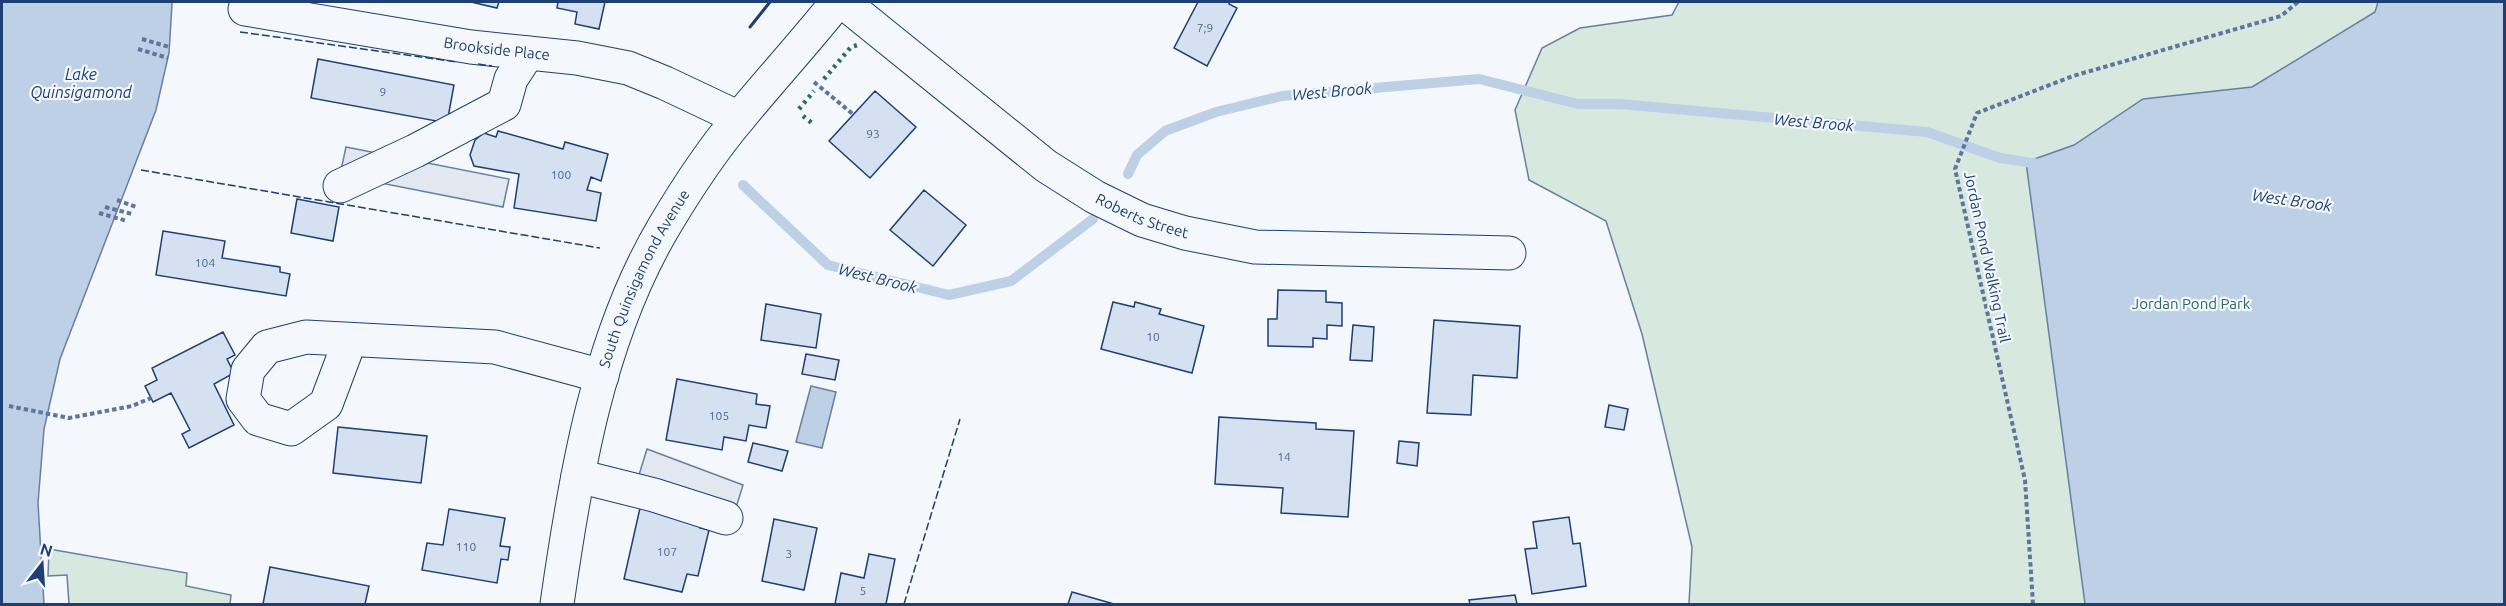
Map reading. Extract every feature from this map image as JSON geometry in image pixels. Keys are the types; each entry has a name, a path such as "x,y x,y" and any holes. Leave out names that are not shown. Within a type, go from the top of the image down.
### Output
{"street":[{"name":"South Quinsigamond Avenue","path":"559,604 578,476 602,376 628,304 664,227 739,118 837,2"},
{"name":"Roberts Street","path":"843,2 1046,166 1095,197 1142,220 1185,233 1255,247 1509,253"},
{"name":"Brookside Place","path":"244,9 460,45 577,58 628,68 739,118"},
{"path":"340,186 415,151 504,104 511,79 528,53"},
{"path":"350,340 495,347 602,376"},
{"path":"578,476 654,495 726,518"}],"path":[{"name":"Jordan Pond Walking Trail","path":"2033,604 2025,480 1955,169 1977,113 2073,76 2281,16 2298,2"},
{"path":"142,39 169,47"},
{"path":"138,49 168,58"},
{"path":"814,82 854,115"},
{"path":"117,200 136,207"},
{"path":"105,207 132,214"},
{"path":"99,213 128,221"},
{"path":"9,406 69,418 132,406 151,398"}],"green space":[{"name":"Jordan Pond Park","path":"1679,2 2504,2 2504,604 1689,604 1692,547 1642,334 1606,221 1529,180 1515,110 1542,48 1580,28 1672,15"},
{"path":"49,549 187,573 186,586 231,595 230,604 69,604 67,575 48,576"}],"shaded area":[{"path":"346,147 509,179 503,207 340,175"},
{"path":"647,449 743,485 730,527 630,504"}],"water":[{"name":"Lake Quinsigamond","path":"2,2 172,2 169,53 156,110 60,359 44,429 38,503 44,604 2,604"},
{"name":"Jordan Pond Park","path":"2378,2 2504,2 2504,604 2085,604 2026,162 2074,145 2143,99 2252,87 2375,12"},
{"path":"811,386 836,392 822,448 796,442"}],"building":[{"path":"471,2 499,2 497,8"},
{"path":"558,2 605,2 599,29 575,24 577,12 557,8"},
{"path":"1198,2 1230,2 1229,4 1237,8 1207,66 1174,48"},
{"path":"318,59 454,85 447,123 311,98"},
{"path":"875,91 916,127 870,178 829,141"},
{"path":"498,131 563,149 565,142 608,154 601,181 591,177 587,190 601,193 596,221 514,208 519,174 474,166 470,155 475,140 484,133 496,137"},
{"path":"924,190 966,225 933,266 890,230"},
{"path":"297,199 339,207 333,241 291,233"},
{"path":"163,231 225,241 222,258 280,267 280,272 290,274 286,296 156,275"},
{"path":"1278,290 1326,291 1326,302 1342,303 1342,326 1327,325 1327,339 1313,338 1313,347 1268,346 1268,319 1277,319"},
{"path":"1113,302 1134,307 1135,302 1161,309 1159,314 1204,326 1192,373 1101,349"},
{"path":"766,304 821,314 816,348 761,340"},
{"path":"1434,320 1520,326 1517,378 1473,375 1471,415 1427,413"},
{"path":"1353,325 1374,327 1372,361 1350,360"},
{"path":"223,332 235,355 227,359 234,373 214,384 234,425 189,448 182,434 190,430 171,393 153,402 145,386 157,380 152,368"},
{"path":"806,354 839,360 835,380 802,374"},
{"path":"677,379 757,394 756,404 770,406 766,428 749,425 746,441 724,437 722,450 666,440"},
{"path":"1609,405 1628,409 1624,430 1605,427"},
{"path":"1219,417 1316,423 1316,429 1354,431 1348,517 1281,513 1283,488 1215,484"},
{"path":"338,427 427,436 421,483 333,473"},
{"path":"1399,441 1419,443 1417,466 1397,463"},
{"path":"753,443 788,451 782,471 748,462"},
{"path":"640,508 702,522 700,528 709,530 698,576 687,574 682,592 624,579"},
{"path":"449,509 505,518 500,546 510,547 508,560 501,559 497,583 422,570 427,543 443,545"},
{"path":"1569,517 1573,544 1580,543 1586,586 1532,594 1525,549 1537,548 1533,522"},
{"path":"774,519 817,528 804,590 762,581"},
{"path":"869,554 895,559 886,604 835,604 841,573 864,578"},
{"path":"270,567 369,586 365,604 263,604"},
{"path":"1072,592 1114,604 1068,604"},
{"path":"1515,595 1517,604 1470,604 1469,600"}],"waterway":[{"name":"West Brook","path":"1128,174 1137,155 1165,131 1216,112 1282,96 1479,79 1578,104 1620,104 1927,132 2000,158 2039,164"},
{"name":"West Brook","path":"743,185 828,265 949,295 1011,281 1093,219"}],"hedge":[{"path":"824,79 851,47 861,44"},
{"path":"799,109 814,91"},
{"path":"803,116 812,123"}],"fence":[{"path":"240,32 457,62"},
{"path":"478,64 492,66"},
{"path":"141,170 600,248"},
{"path":"904,604 960,419"}],"wall":[{"path":"750,27 770,2"}]}
